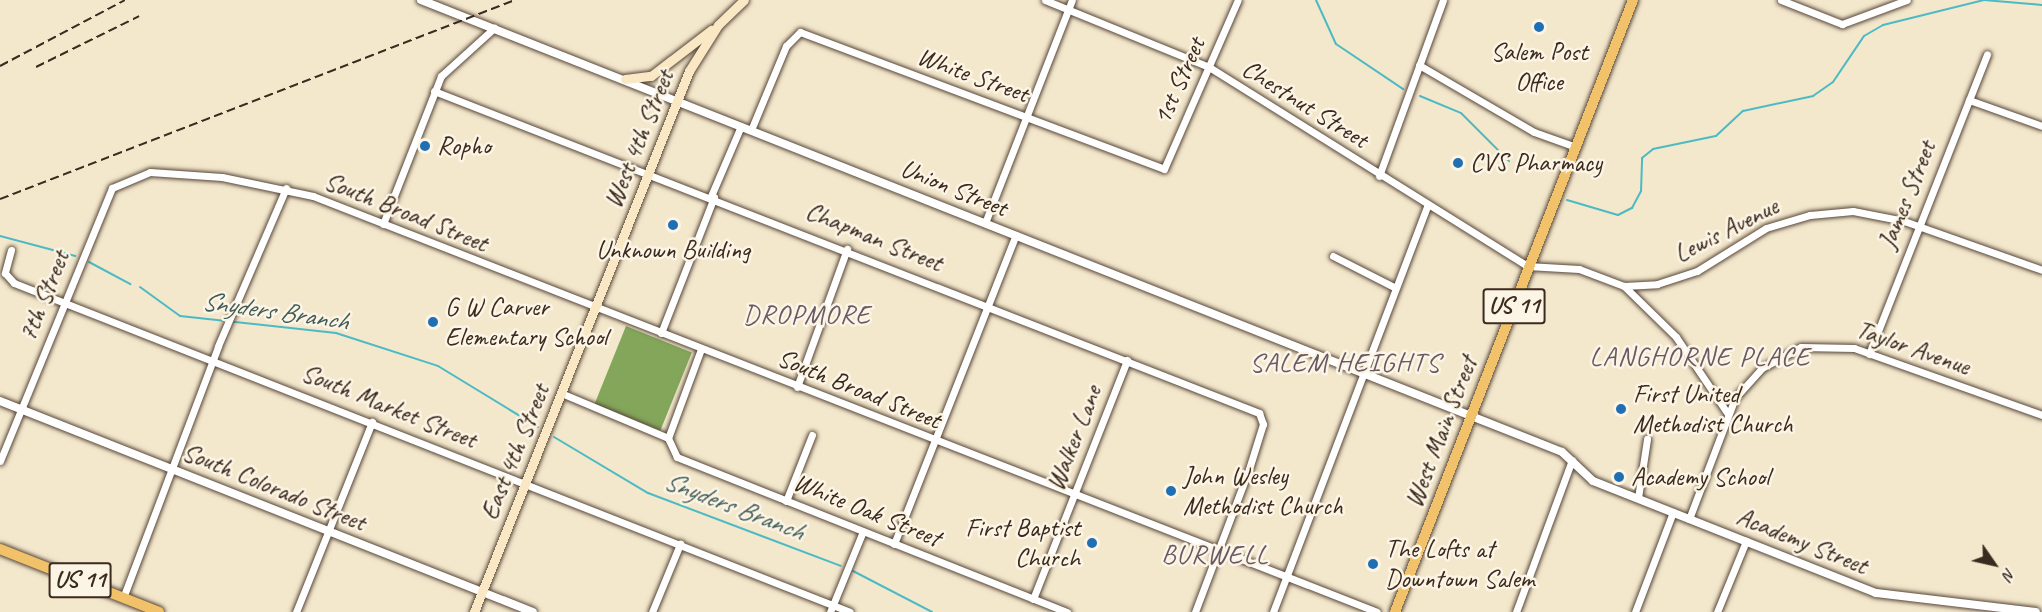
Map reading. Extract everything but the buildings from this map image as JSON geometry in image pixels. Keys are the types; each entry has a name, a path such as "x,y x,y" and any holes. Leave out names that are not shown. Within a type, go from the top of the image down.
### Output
{"main road":[{"name":"West 4th Street","path":"595,308 677,100 718,25 744,0"},
{"name":"West Main Street","path":"1395,612 1633,0"},
{"path":"625,79 651,75 718,25"},
{"name":"East 4th Street","path":"474,612 595,308"},
{"name":"US 11","path":"0,549 159,612"}],"street":[{"name":"Union Street","path":"420,0 625,79 1472,416"},
{"name":"Chestnut Street","path":"1045,0 1209,67 1426,206 1530,266"},
{"path":"985,222 1072,0"},
{"name":"1st Street","path":"1164,169 1238,0"},
{"path":"1379,176 1443,0"},
{"path":"1781,0 1842,24 1907,0"},
{"path":"383,224 434,91 448,67 494,28"},
{"name":"White Street","path":"751,130 792,35 802,32 1164,169"},
{"name":"James Street","path":"1869,354 1916,225 1987,54"},
{"path":"1419,65 1534,132 1576,147"},
{"name":"Chapman Street","path":"434,91 649,171 1259,413 1264,420 1218,552"},
{"path":"1969,100 2042,126"},
{"path":"661,333 741,126"},
{"name":"South Broad Street","path":"98,214 119,182 150,172 286,188 383,224 1073,496 1377,612"},
{"path":"123,598 227,325 286,188"},
{"path":"1273,612 1426,206"},
{"name":"Lewis Avenue","path":"1530,266 1580,269 1624,285 1683,277 1752,234 1810,215 1866,212 1916,225 2042,270"},
{"name":"7th Street","path":"0,461 98,214"},
{"path":"894,544 933,440 1016,235"},
{"path":"797,387 847,249"},
{"name":"South Market Street","path":"11,250 5,268 11,281 214,358 680,544 832,609 850,612"},
{"path":"1333,256 1394,286"},
{"path":"1624,285 1676,338 1728,414"},
{"name":"Taylor Avenue","path":"1689,519 1728,414 1752,378 1788,352 1827,344 1869,354 2042,415"},
{"path":"561,393 668,438 701,349"},
{"name":"Walker Lane","path":"1033,599 1127,360"},
{"name":"South Colorado Street","path":"0,401 533,612"},
{"name":"Academy Street","path":"1472,416 1572,459 1593,481 1876,593 2036,612"},
{"path":"296,612 372,422"},
{"path":"786,501 812,435"},
{"name":"White Oak Street","path":"668,438 670,450 686,461 1066,612"},
{"path":"1638,498 1647,439"},
{"path":"1516,612 1572,459"},
{"path":"1635,612 1673,512"},
{"path":"832,609 863,531"},
{"path":"1717,612 1746,541"},
{"path":"652,612 680,544"},
{"path":"1195,612 1218,552"}],"green space":[{"path":"626,326 692,353 660,430 595,404"}],"waterway":[{"path":"1316,0 1336,44 1403,89"},
{"path":"1567,200 1618,215 1632,208 1641,191 1642,158 1653,149 1716,136 1743,111 1813,96 1833,82 1864,36 1883,25 1984,0 2042,5"},
{"path":"1420,96 1461,113 1509,161"},
{"name":"Snyders Branch","path":"0,236 75,256"},
{"name":"Snyders Branch","path":"89,262 130,284"},
{"name":"Snyders Branch","path":"140,287 180,316 336,333 438,366 538,427"},
{"name":"Snyders Branch","path":"554,437 648,493 841,566"},
{"name":"Snyders Branch","path":"853,571 932,612"}],"railway":[{"path":"0,66 125,0"},
{"path":"0,199 515,0"},
{"path":"36,67 139,16"}],"place":[{"name":"Salem Post Office","path":"1539,27"},
{"name":"Ropho","path":"425,146"},
{"name":"CVS Pharmacy","path":"1458,163"},
{"name":"Unknown Building","path":"673,225"},
{"name":"G W Carver Elementary School","path":"433,322"},
{"name":"First United Methodist Church","path":"1621,409"},
{"name":"Academy School","path":"1619,477"},
{"name":"John Wesley Methodist Church","path":"1171,491"},
{"name":"First Baptist Church","path":"1092,543"},
{"name":"The Lofts at Downtown Salem","path":"1373,564"}],"district":[{"name":"DROPMORE","path":"807,315"},
{"name":"LANGHORNE PLACE","path":"1700,357"},
{"name":"SALEM HEIGHTS","path":"1345,363"},
{"name":"BURWELL","path":"1215,555"}]}
